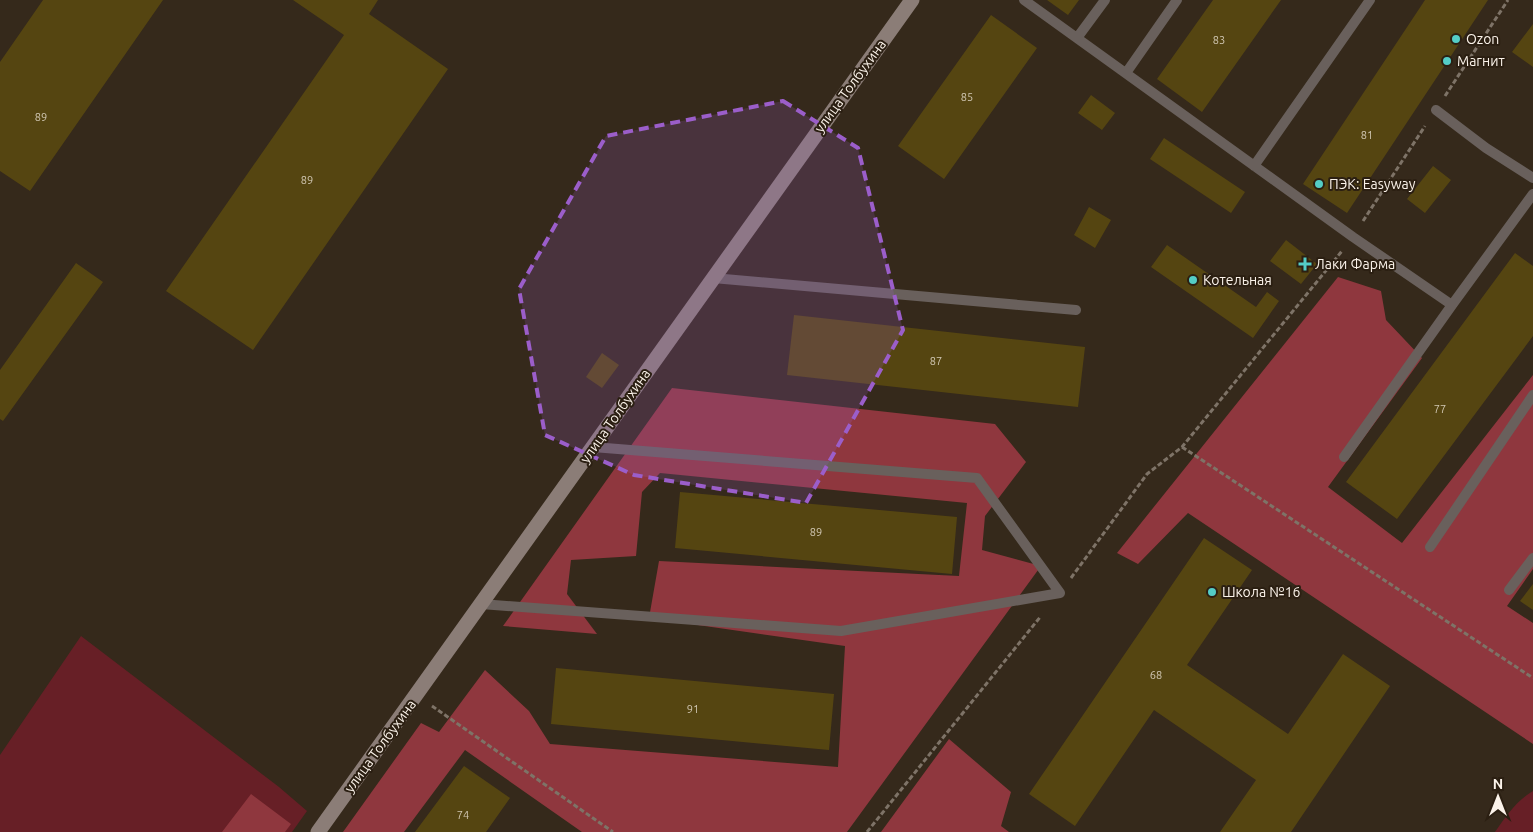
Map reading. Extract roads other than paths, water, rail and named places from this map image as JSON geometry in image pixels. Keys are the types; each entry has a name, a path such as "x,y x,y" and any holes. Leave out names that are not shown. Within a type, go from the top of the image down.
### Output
{"street":[{"name":"улица Толбухина","path":"318,832 912,0"}],"lane":[{"path":"1024,0 1353,237 1452,305"},
{"path":"1077,38 1105,0"},
{"path":"1126,73 1177,0"},
{"path":"1254,166 1370,0"},
{"path":"1436,110 1486,148 1533,178"},
{"path":"1344,457 1533,194"},
{"path":"713,278 1076,310"},
{"path":"1430,547 1533,395"},
{"path":"481,604 841,631 1060,593 977,478 593,447"},
{"path":"1509,590 1533,558"}],"place":[{"name":"Ozon","path":"1456,39"},
{"name":"Магнит","path":"1447,61"},
{"name":"ПЭК: Easyway","path":"1319,184"},
{"name":"Лаки Фарма","path":"1305,264"},
{"name":"Котельная","path":"1193,280"},
{"name":"Школа №16","path":"1212,592"}]}
